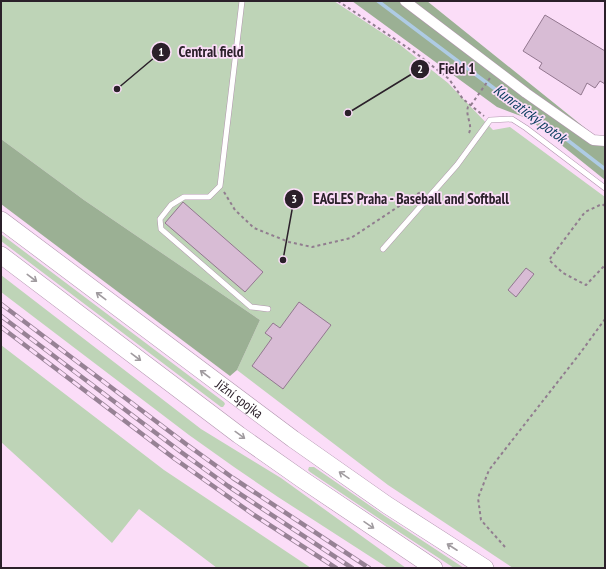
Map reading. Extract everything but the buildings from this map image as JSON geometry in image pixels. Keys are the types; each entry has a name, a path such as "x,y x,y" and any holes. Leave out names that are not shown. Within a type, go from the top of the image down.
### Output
{"highway":[{"name":"Jižní spojka","path":"1,220 293,440 387,505 485,568"},
{"name":"Jižní spojka","path":"1,255 239,434 309,484 434,568"}],"street":[{"path":"405,1 526,93 594,140 605,141"}],"lane":[{"path":"242,1 220,186 209,197 184,197 171,205 160,219 161,229 251,308 268,309"},
{"path":"383,249 457,165 490,120 512,118 605,188"}],"path":[{"path":"338,1 417,54 449,79 463,99 490,120"},
{"path":"467,136 470,130 466,112 490,77"},
{"path":"220,186 235,210 254,228 289,242 312,247 351,238 426,188"},
{"path":"605,206 602,204 585,212 549,260 563,273 586,285 605,265"},
{"path":"505,547 481,520 478,498 489,470 605,319"}],"green space":[{"path":"1,1 334,1 399,44 448,83 493,130 510,127 605,197 605,568 513,568 388,485 237,370 260,320 84,200 1,139"},
{"path":"352,1 427,1 605,144 605,180 529,119 497,107"},
{"path":"1,139 84,200 260,320 237,370 230,376 1,204"},
{"path":"1,234 224,402 225,404 223,407 1,241"},
{"path":"1,275 201,429 281,478 406,568 388,568 278,497 189,435 1,292"},
{"path":"1,345 164,470 311,568 217,568 139,509 112,543 1,442"},
{"path":"309,467 314,467 464,568 454,568 310,472 308,470"}],"waterway":[{"name":"Kunratický potok","path":"378,1 605,169"}],"railway":[{"path":"1,304 233,478 369,568"},
{"path":"1,316 228,486 352,568"},
{"path":"1,327 175,459 254,515 336,568"}],"place":[{"name":"Central field","path":"117,89"},
{"name":"Field 1","path":"348,113"},
{"name":"EAGLES Praha - Baseball and Softball","path":"283,260"}]}
